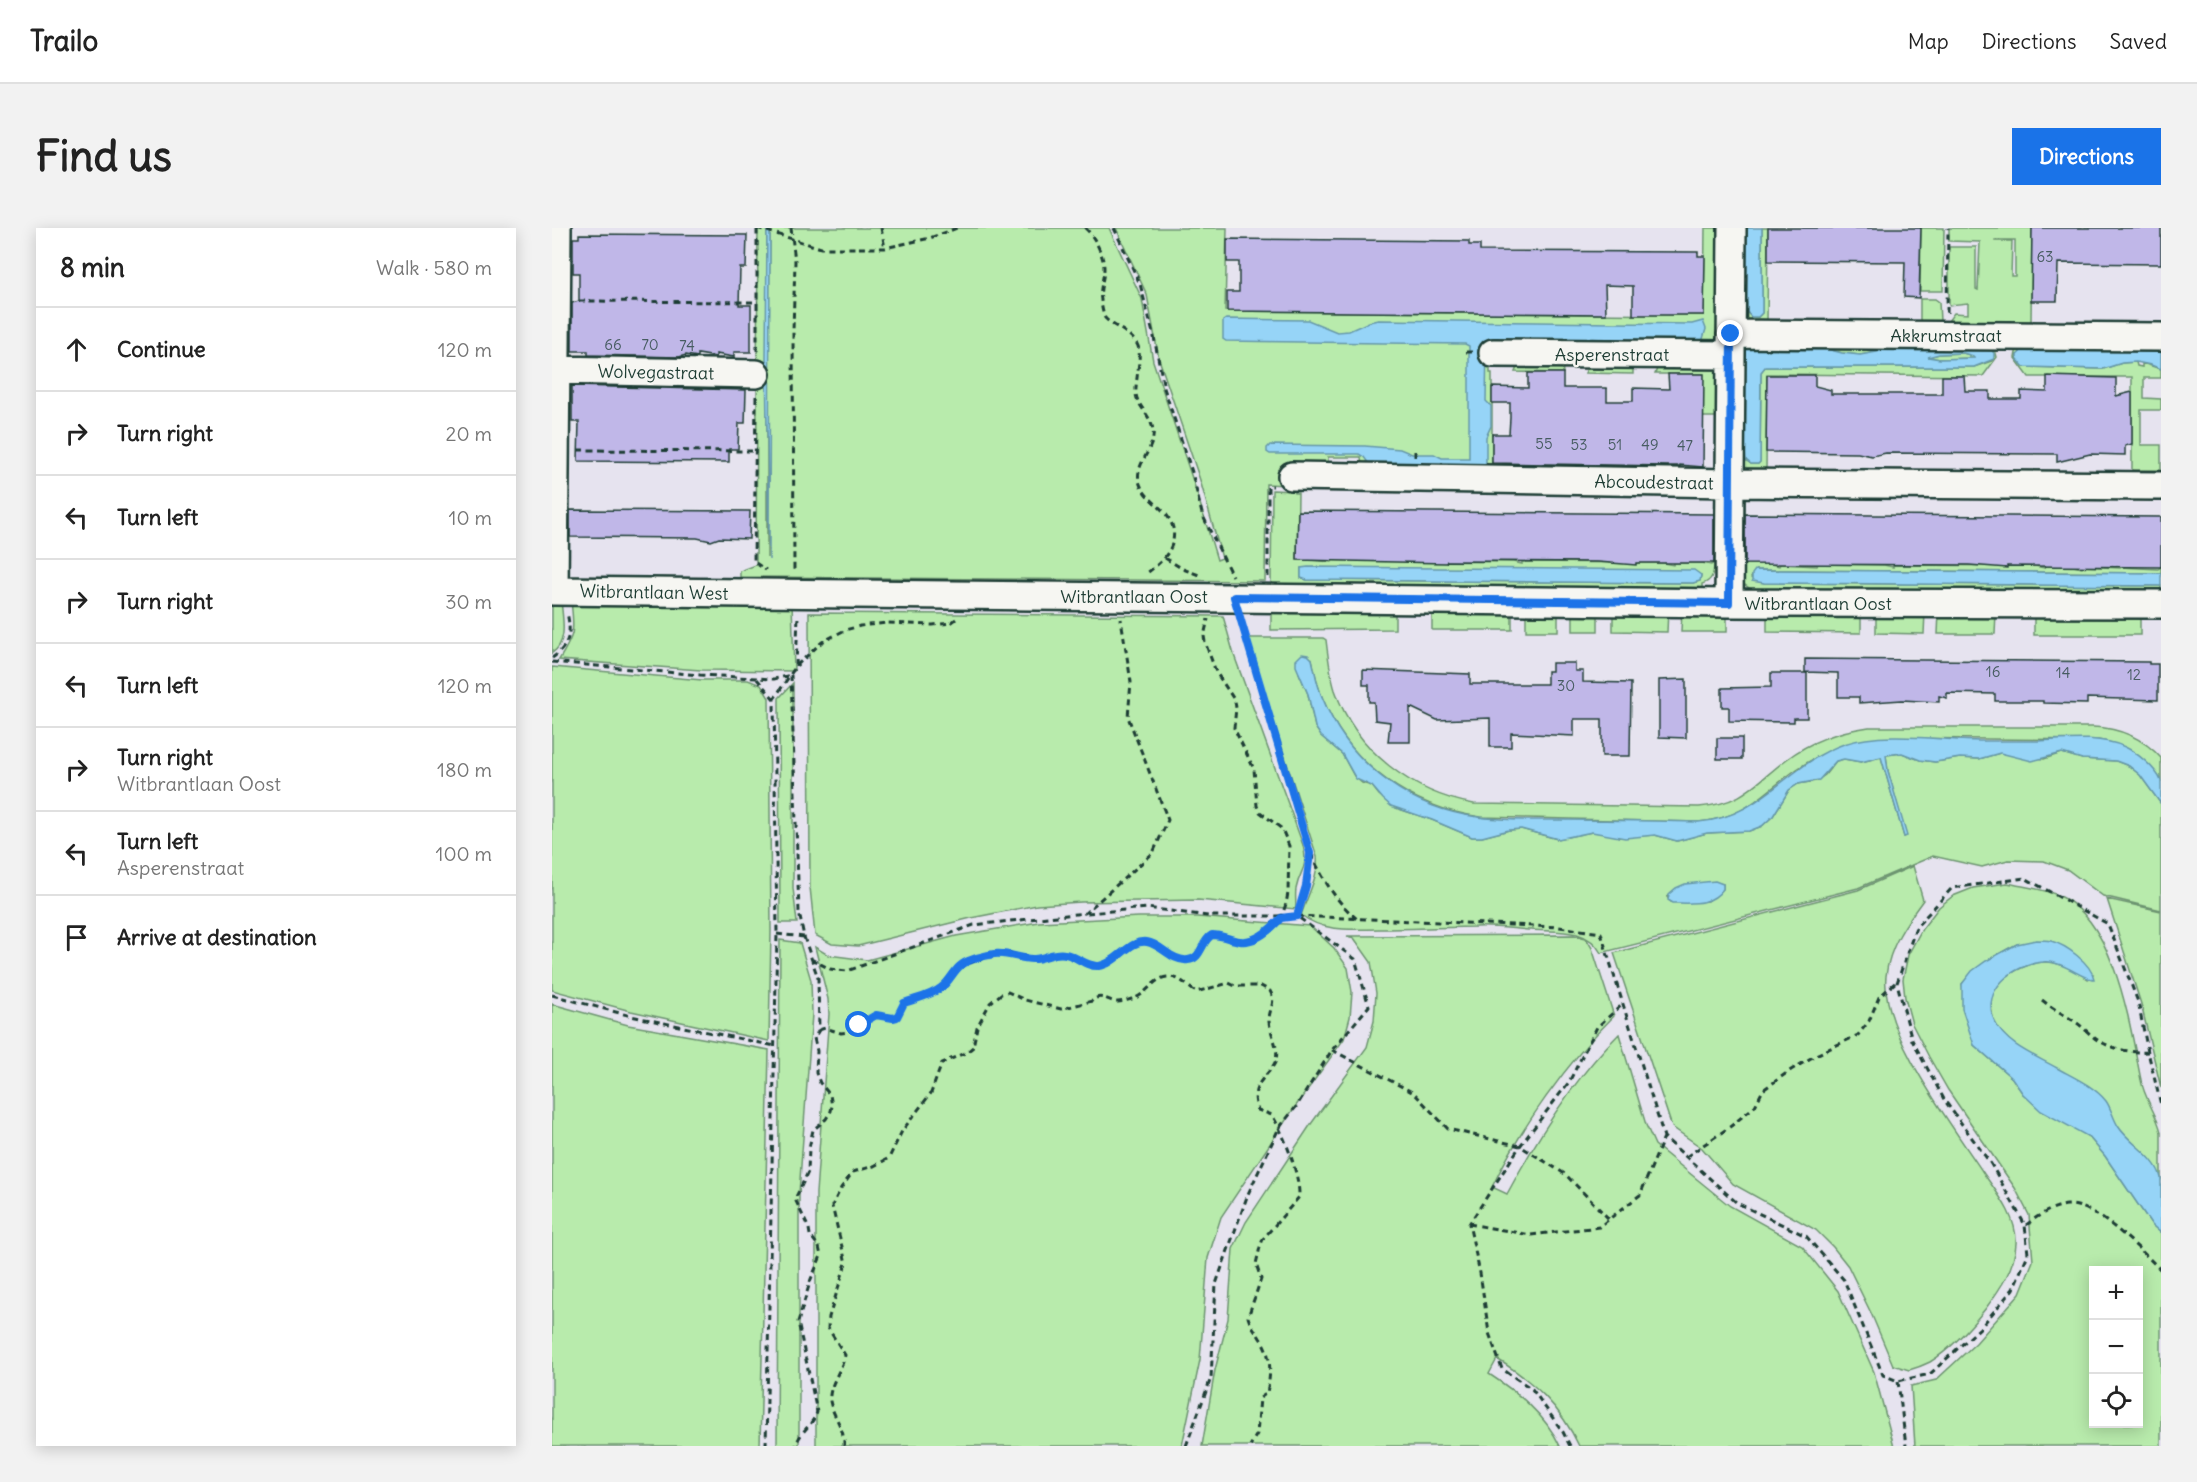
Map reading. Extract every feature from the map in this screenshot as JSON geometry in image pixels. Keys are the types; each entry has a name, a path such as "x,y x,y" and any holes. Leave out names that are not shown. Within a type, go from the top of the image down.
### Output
{"street":[{"path":"556,591 554,264 557,228"},
{"path":"1729,603 1731,228"},
{"name":"Akkrumstraat","path":"1731,344 1947,335 2161,337"},
{"name":"Asperenstraat","path":"1492,353 1731,344"},
{"name":"Wolvegastraat","path":"556,370 756,374"},
{"name":"Abcoudestraat","path":"1292,476 1730,483 2161,486"},
{"name":"Witbrantlaan West","path":"556,591 755,594"},
{"name":"Witbrantlaan Oost","path":"755,594 1223,596 1729,603 2161,604"}],"path":[{"path":"799,594 754,562 757,228 820,248 885,248 930,238 957,228"},
{"path":"791,228 795,261 793,566 799,594 796,666"},
{"path":"881,228 885,248"},
{"path":"1085,228 1096,243 1105,267 1100,299 1105,317 1137,343 1140,351 1135,380 1136,398 1147,412 1154,431 1150,448 1138,471 1139,481 1148,497 1165,513 1173,528 1171,546 1165,558 1182,569 1197,573 1223,596 1310,853 1327,887 1339,903 1357,920"},
{"path":"796,1446 798,1438 815,1418 817,1412 798,1322 811,1279 821,1256 819,1247 810,1235 795,1199 808,1172 809,1143 813,1130 826,1119 832,1106 830,1095 820,1083 816,1073 817,1051 813,1038 819,1030 825,1028 841,1033 848,1032 876,1015 897,1017 904,1003 929,995 942,987 960,966 994,954 1011,954 1034,959 1062,953 1088,964 1102,966 1136,944 1143,942 1153,944 1179,959 1187,960 1197,956 1204,942 1212,935 1244,941 1260,936 1281,918 1286,904 1289,846 1282,829 1260,812 1257,806 1254,769 1234,728 1235,701 1216,672 1205,642 1205,630 1223,596 1231,572 1202,514 1192,472 1164,388 1155,337 1140,284 1114,228"},
{"path":"1947,335 1948,228"},
{"path":"556,301 758,302"},
{"path":"555,450 755,451"},
{"path":"1268,597 1268,486 1292,486 1292,476"},
{"path":"552,660 562,651 570,630 563,600 556,591"},
{"path":"766,1446 777,934 774,699 796,666 822,642 844,630 886,623 933,625 951,623 974,606 980,595"},
{"path":"1085,913 1153,853 1168,820 1128,717 1131,682 1118,596"},
{"path":"552,660 700,675 774,679 791,675"},
{"path":"791,675 799,912 804,937 818,978 819,1030"},
{"path":"756,678 774,699"},
{"path":"1297,916 1306,886 1310,853"},
{"path":"811,959 830,969 847,971 974,925 1147,908 1208,916 1281,918 1297,916 1559,927 1601,933 1664,1137 1737,1203 1806,1236 1844,1280 1883,1375 1898,1381 1930,1374 1980,1328 2013,1289 2028,1254 2025,1226 1991,1164 1945,1101 1912,1040 1897,983 1916,927 1952,888 2025,878 2108,924 2138,1002 2161,1106"},
{"path":"1186,1446 1212,1378 1216,1284 1248,1194 1279,1128 1296,1107 1332,1050 1368,1006 1355,959 1297,916"},
{"path":"777,934 804,937"},
{"path":"844,1446 845,1437 830,1400 831,1391 840,1373 845,1355 828,1328 829,1317 846,1263 832,1206 841,1188 853,1172 874,1166 890,1158 902,1131 931,1093 942,1063 967,1052 972,1047 977,1027 995,998 1008,992 1025,1000 1061,1009 1092,1002 1101,997 1119,1002 1139,997 1155,983 1170,976 1185,982 1196,992 1229,983 1235,986 1265,987 1270,991 1274,1001 1269,1022 1276,1056 1275,1063 1258,1084 1255,1104 1258,1110 1272,1115 1279,1128 1293,1167 1299,1197 1263,1239 1257,1256 1256,1264 1261,1279 1248,1317 1268,1350 1270,1369 1267,1393 1260,1398 1257,1434 1250,1446"},
{"path":"1686,1157 1731,1126 1755,1106 1763,1090 1791,1070 1858,1035 1869,1021 1880,997 1898,980"},
{"path":"552,995 631,1016 775,1046"},
{"path":"2042,1000 2055,1011 2076,1022 2099,1041 2120,1050 2148,1052"},
{"path":"1570,1446 1563,1432 1532,1389 1503,1369 1489,1333 1480,1273 1469,1224 1520,1146 1569,1082 1596,1028 1623,1004"},
{"path":"1332,1050 1414,1093 1448,1129 1520,1146 1565,1174 1609,1219"},
{"path":"1469,1224 1531,1235 1599,1227 1640,1195 1664,1137"},
{"path":"2025,1226 2045,1212 2069,1205 2090,1212 2119,1229 2161,1270"},
{"path":"1898,1381 1906,1446"}],"green space":[{"path":"758,228 767,228 767,558 770,228 1109,228 1142,299 1153,361 1217,560 1222,558 1200,480 1159,359 1147,295 1116,228 1227,228 1225,311 1704,315 1705,228 1718,228 1717,349 1490,347 1492,469 1362,468 1361,457 1328,457 1328,468 1288,485 1266,484 1265,581 740,577 740,571 756,565"},
{"path":"1762,228 1768,228 1767,323 1747,321 1744,318 1745,298 1747,312 1751,317 1758,317 1762,313"},
{"path":"1921,228 1944,228 1943,291 1920,291"},
{"path":"1949,228 2032,228 2031,322 1948,321 1954,313 1968,314 1968,303 1949,305 1949,247 1976,247 1976,289 1978,290 1980,242 1949,241","holes":["1995,240 2015,240 2015,276 2011,276 2012,241"]},
{"path":"1920,299 1935,299 1939,302 1940,321 1920,321"},
{"path":"1756,340 1993,342 1997,357 1983,376 1767,374 1766,470 1746,468 1742,459 1738,458 1738,355 1744,344","holes":["1751,343 1803,343 1860,355 1902,344 1967,345 1988,348 1994,353 1992,361 1974,367 1765,367 1761,372 1760,462 1751,464 1746,460 1743,417 1743,380 1747,351"]},
{"path":"2018,342 2136,343 2017,355 2017,358 2024,367 2103,369 2122,363 2136,362 2137,366 2142,367 2142,363 2161,369 2161,378 2144,378 2144,398 2161,399 2161,410 2141,410 2141,445 2161,445 2161,470 2132,470 2132,377 2029,377 2015,358"},
{"path":"1963,353 1974,356 1974,358 1928,357 1939,354"},
{"path":"1717,360 1717,417 1703,417 1703,374 1655,374 1658,366"},
{"path":"1562,362 1563,373 1515,372 1518,365"},
{"path":"1633,365 1633,374 1585,373 1588,366"},
{"path":"1272,490 1298,493 1297,559 1332,562 1333,560 1513,562 1522,564 1522,562 1664,563 1673,565 1674,563 1711,565 1714,563 1712,576 1702,584 1702,590 1271,587","holes":["1301,568 1701,575 1700,581 1693,583 1307,580 1301,578"]},
{"path":"1739,496 1745,496 1744,564 1884,565 1893,567 1893,565 2035,566 2044,568 2045,566 2073,566 2082,568 2083,566 2158,569 2161,567 2161,573 1756,570 1751,578 1764,583 2161,586 2161,594 1752,590 1741,582"},
{"path":"552,599 561,599 563,636 552,653"},
{"path":"571,600 792,602 794,671 701,670 559,660 572,632"},
{"path":"1290,607 1395,608 1395,629 1271,630 1271,612 1290,612"},
{"path":"1432,608 1512,609 1512,630 1432,630"},
{"path":"1526,609 1558,609 1558,631 1526,631"},
{"path":"1573,609 1598,609 1598,631 1573,631"},
{"path":"1613,610 1668,610 1667,632 1613,631"},
{"path":"1682,610 1727,610 1727,632 1681,632"},
{"path":"1767,611 1861,611 1861,633 1767,632"},
{"path":"1876,612 1925,612 1924,634 1876,633"},
{"path":"1939,612 1996,613 1995,634 1938,634"},
{"path":"809,613 1223,616 1234,655 1305,853 1296,889 1296,909 1198,900 1081,902 1037,905 971,918 858,946 832,944 815,935 810,887"},
{"path":"2034,613 2140,614 2140,635 2034,635"},
{"path":"1246,638 1323,638 1326,640 1330,672 1344,712 1372,750 1408,779 1429,790 1474,804 1699,807 1714,805 1738,797 1806,747 1836,734 1869,727 2103,728 2130,735 2147,745 2161,758 2161,781 2134,753 2119,745 2098,740 1882,738 1849,744 1817,757 1741,810 1715,820 1698,822 1481,817 1455,812 1407,793 1366,763 1335,723 1321,694 1312,659 1299,673 1308,694 1315,727 1321,736 1342,754 1354,776 1362,783 1372,786 1379,795 1396,808 1472,837 1521,829 1557,839 1592,832 1619,837 1655,835 1677,841 1707,833 1749,831 1762,826 1773,816 1789,790 1798,784 1816,781 1825,775 1836,761 1844,759 1861,762 1881,757 1904,837 1906,836 1888,771 1886,755 1902,753 1920,760 1935,762 1960,758 1979,759 2000,753 2044,759 2062,753 2082,759 2116,761 2129,766 2140,775 2161,804 2161,910 2103,896 2068,870 2044,861 2008,860 1982,867 1933,856 1858,888 1601,953 1588,939 1560,931 1483,927 1349,929 1320,925 1301,915 1314,879 1317,857","holes":["1711,882 1723,884 1723,889 1708,901 1671,902 1667,897 1697,884"]},
{"path":"552,667 702,680 748,680 761,685 769,698 771,930 769,1041 631,1011 552,990"},
{"path":"793,683 793,888 797,923 780,923 779,698"},
{"path":"1913,866 1923,900 1905,927 1891,955 1886,976 1887,999 1906,1051 1922,1079 2006,1206 2013,1224 2016,1243 2013,1261 2006,1278 1980,1315 1946,1351 1928,1363 1909,1370 1893,1365 1848,1266 1833,1247 1816,1230 1733,1184 1702,1148 1672,1127 1614,953 1858,890"},
{"path":"2007,883 2060,896 2079,909 2095,928 2117,978 2132,1033 2143,1087 2161,1132 2161,1178 2148,1157 2117,1126 2105,1102 2097,1093 2013,1044 1995,1023 1991,1005 1993,991 1999,983 2018,969 2047,962 2069,967 2088,979 2093,974 2017,944 1980,966 1962,984 1974,1045 2012,1078 2023,1094 2089,1137 2105,1156 2152,1225 2161,1233 2161,1446 1915,1446 1911,1386 1936,1380 1976,1343 2020,1293 2033,1261 2029,1215 2015,1188 1948,1090 1929,1057 1912,1024 1905,998 1903,979 1908,955 1922,929 1939,907 1953,896 1973,888"},
{"path":"2107,899 2161,911 2161,1088 2141,1004"},
{"path":"1139,917 1197,917 1310,926 1334,948 1348,968 1352,992 1350,1017 1344,1039 1221,1217 1208,1258 1200,1360 1182,1446 816,1446 816,1193 829,1014 828,999 815,947 828,955 867,960 956,936 1039,922"},
{"path":"1573,935 1586,938 1592,948 1614,1016 1580,1053 1546,1097 1516,1142 1492,1187 1507,1194 1557,1110 1587,1070 1619,1034 1646,1125 1655,1145 1730,1206 1802,1246 1838,1291 1874,1372 1894,1446 1579,1446 1564,1419 1545,1396 1497,1359 1489,1374 1539,1414 1560,1446 1202,1446 1215,1370 1228,1319 1233,1249 1246,1222 1311,1124 1367,1047 1374,1021 1376,993 1371,962 1354,938 1347,936"},
{"path":"780,940 800,943 811,980 812,1014 799,1193 799,1446 777,1446"},
{"path":"552,1004 628,1025 769,1050 760,1446 552,1446"}],"water":[{"path":"767,228 770,228 769,560 766,360"},
{"path":"1744,228 1762,228 1762,313 1758,317 1751,317 1747,312"},
{"path":"1226,319 1308,320 1337,332 1349,331 1378,320 1692,324 1703,321 1706,329 1702,342 1611,342 1591,339 1559,343 1487,343 1486,401 1491,406 1491,426 1486,437 1486,463 1481,466 1369,464 1359,454 1270,454 1267,448 1270,445 1365,446 1400,449 1412,454 1434,454 1442,458 1469,458 1469,346 1465,344 1226,341 1223,339 1223,321"},
{"path":"1803,343 1860,355 1894,346 1989,348 1994,353 1994,359 1974,367 1765,367 1761,372 1760,462 1751,464 1746,460 1742,418 1745,355 1748,344","holes":["1963,353 1974,358 1940,359 1928,357"]},
{"path":"2027,346 2161,346 2161,369 2136,362 2122,363 2103,369 2024,367 2017,359 2017,355"},
{"path":"1301,568 1694,570 1701,575 1700,581 1693,583 1307,580 1301,578"},
{"path":"1755,570 2161,573 2161,586 1764,583 1752,581 1752,574"},
{"path":"1302,654 1312,659 1319,689 1333,721 1362,759 1399,789 1442,809 1465,815 1528,820 1698,822 1720,818 1757,801 1824,753 1859,740 1893,737 1980,741 2081,739 2115,743 2146,761 2159,776 2161,804 2140,775 2129,766 2116,761 2082,759 2062,753 2032,761 2000,753 1979,759 1960,758 1935,762 1920,760 1902,753 1886,755 1888,771 1907,836 1904,837 1881,757 1861,762 1844,759 1836,761 1819,780 1798,784 1789,790 1773,816 1762,826 1749,831 1707,833 1677,841 1655,835 1625,838 1592,832 1558,839 1521,829 1472,837 1391,806 1372,786 1356,779 1342,754 1321,736 1315,727 1308,694 1296,666 1296,660"},
{"path":"1715,881 1723,884 1723,889 1707,901 1673,903 1668,900 1669,894 1685,884"},
{"path":"2036,940 2051,941 2070,951 2083,961 2094,979 2051,962 2021,968 2011,973 1996,989 1991,1010 1995,1022 2006,1037 2014,1043 2083,1082 2106,1101 2116,1123 2158,1170 2161,1178 2161,1233 2152,1225 2105,1156 2089,1137 2041,1111 2023,1094 2012,1078 1974,1045 1962,1009 1962,984 1972,971 1986,961 2017,944"}],"building":[{"path":"1768,228 1921,228 1919,298 1904,297 1905,262 1768,261"},
{"path":"2032,228 2161,228 2161,264 2058,263 2057,301 2031,301"},
{"path":"579,234 747,235 746,268 740,268 739,305 751,305 751,352 734,352 734,357 698,354 698,357 686,355 679,357 588,355 588,351 572,351 572,303 579,301 579,273 573,273 573,238 579,238"},
{"path":"1227,239 1469,241 1469,245 1480,245 1480,251 1698,252 1698,256 1705,256 1704,315 1633,315 1633,286 1605,285 1606,314 1227,311 1227,292 1239,292 1239,262 1227,262"},
{"path":"1528,373 1563,373 1563,388 1607,388 1607,401 1633,401 1633,388 1669,389 1668,374 1704,374 1703,467 1492,463 1492,434 1509,434 1510,403 1492,403 1492,387 1528,388"},
{"path":"1767,375 1815,375 1815,386 1831,390 1831,394 1942,394 1942,376 1964,376 1965,391 1990,391 1990,399 2021,399 2021,391 2047,392 2047,376 2116,378 2116,396 2132,392 2132,444 2125,446 2125,455 2090,454 2057,462 2057,454 1886,453 1872,456 1858,453 1766,452"},
{"path":"572,386 746,390 745,423 739,423 738,449 729,449 729,462 578,461 579,422 572,422"},
{"path":"570,510 750,511 749,539 719,538 711,541 697,538 570,537"},
{"path":"1298,511 1714,514 1714,563 1636,563 1636,565 1598,562 1447,561 1446,563 1297,560"},
{"path":"1745,514 2161,517 2161,567 2007,566 2007,568 1969,565 1745,564"},
{"path":"1805,659 2149,662 2149,664 2158,664 2158,700 2087,698 2087,704 2043,703 2043,701 1995,701 1995,694 1947,693 1947,698 1939,696 1939,702 1902,700 1859,703 1859,697 1838,697 1838,673 1805,672"},
{"path":"1552,663 1575,663 1575,671 1583,671 1583,682 1631,683 1630,756 1602,756 1602,719 1574,719 1574,736 1511,733 1511,747 1490,747 1490,718 1437,720 1410,707 1410,742 1388,742 1390,722 1375,720 1374,702 1369,702 1369,685 1363,685 1363,670 1470,674 1470,684 1547,684 1547,671 1552,671"},
{"path":"1771,673 1807,673 1807,718 1794,718 1794,722 1729,721 1729,707 1722,707 1722,688 1771,687"},
{"path":"1686,679 1686,738 1659,737 1659,680"},
{"path":"1717,738 1742,738 1742,759 1717,759"}],"route":[{"path":"859,1025 880,1014 889,1018 897,1017 902,1012 904,1003 922,998 942,987 960,966 994,954 1011,954 1034,959 1062,953 1094,966 1102,966 1136,944 1147,942 1179,959 1191,960 1197,956 1204,942 1212,935 1244,941 1260,936 1281,918 1297,916 1306,886 1310,853 1234,597 1729,603 1731,334"}]}
